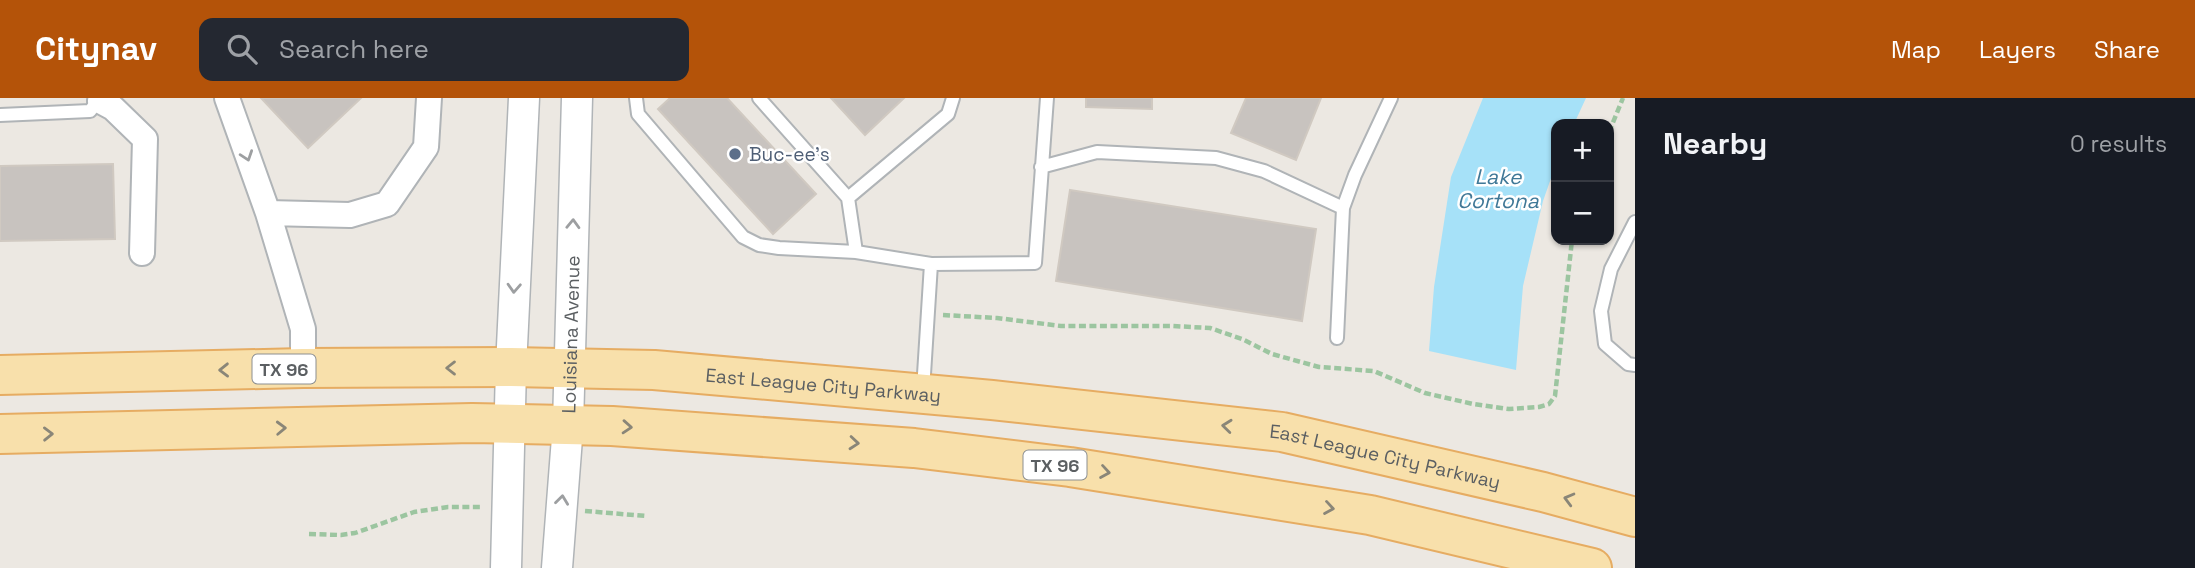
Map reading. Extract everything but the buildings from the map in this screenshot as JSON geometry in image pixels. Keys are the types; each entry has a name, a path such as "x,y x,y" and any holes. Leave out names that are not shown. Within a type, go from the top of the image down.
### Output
{"main road":[{"name":"East League City Parkway","path":"0,375 303,368 511,367 654,370 923,394 1282,432 1543,492 1635,517"},
{"name":"TX 96","path":"0,434 472,423 625,426 914,448 1070,467 1370,515 1592,568"}],"street":[{"path":"227,98 268,213 303,329 303,368"},
{"path":"268,213 351,215 387,204 426,147 429,98"},
{"path":"506,568 511,367 524,98"},
{"name":"Louisiana Avenue","path":"556,568 568,425 577,98"},
{"path":"100,99 145,139 142,253"}],"lane":[{"path":"636,98 638,114 743,237 759,245 779,248 856,253 931,264 1035,263 1047,98"},
{"path":"759,98 848,198 856,253"},
{"path":"848,198 948,114 953,98"},
{"path":"1337,338 1343,208 1355,175 1391,98"},
{"path":"0,115 90,111 100,99"},
{"path":"1041,167 1097,152 1216,158 1264,171 1343,208"},
{"path":"1635,222 1611,269 1601,311 1605,344 1628,363 1635,365"},
{"path":"923,394 931,264"}],"path":[{"path":"1614,120 1623,98"},
{"path":"928,315 997,318 1061,326 1210,328 1242,339 1272,354 1319,367 1374,370 1425,393 1509,409 1539,407 1549,404 1555,396 1571,245"},
{"path":"309,534 355,533 398,516 431,509 466,506 509,508"},
{"path":"561,510 646,516"}],"water":[{"name":"Lake Cortona","path":"1483,98 1586,98 1576,119 1551,119 1551,178 1523,286 1516,370 1429,351 1434,287 1451,177"}],"place":[{"name":"Buc-ee's","path":"735,154"}]}
